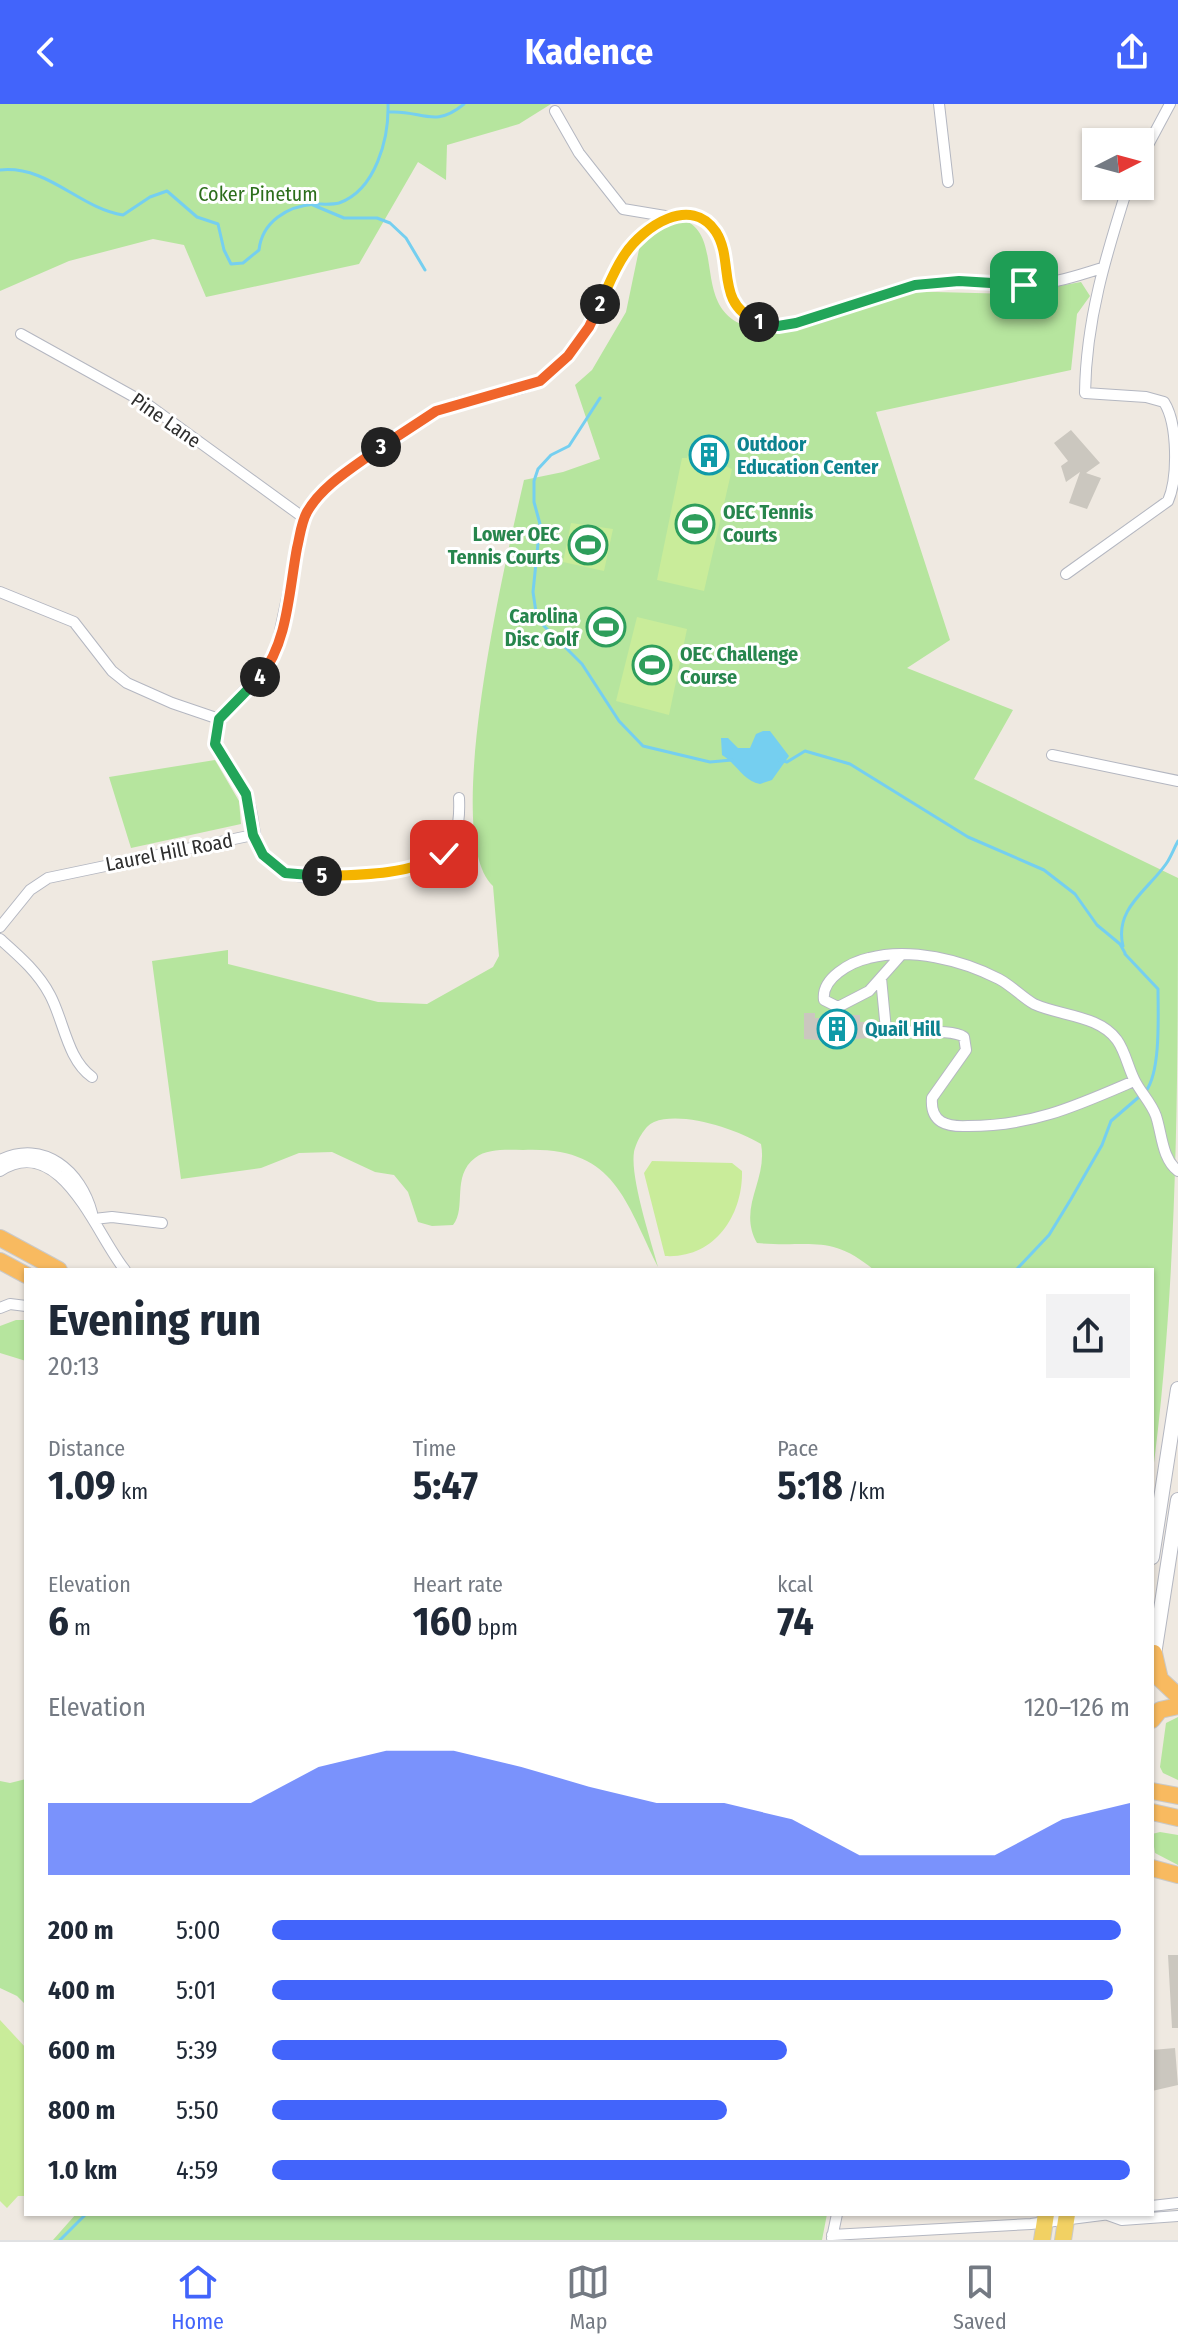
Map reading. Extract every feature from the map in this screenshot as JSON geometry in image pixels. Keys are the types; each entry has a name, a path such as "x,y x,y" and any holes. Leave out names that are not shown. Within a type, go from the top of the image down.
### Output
{"highway":[{"path":"0,1238 55,1268"},
{"path":"0,1261 24,1274"},
{"path":"1154,1664 1160,1679 1178,1696"},
{"path":"1154,1718 1161,1709 1178,1706"},
{"path":"1156,1813 1178,1818"},
{"path":"1154,1869 1178,1878"},
{"path":"1154,1875 1178,1878"}],"main road":[{"path":"1154,1544 1178,1389"},
{"path":"1154,1655 1178,1500"},
{"path":"1063,2240 1067,2216"},
{"path":"1042,2240 1046,2218"}],"street":[{"path":"939,104 948,182"},
{"path":"1154,134 1170,104"},
{"path":"555,111 579,153 623,209 671,217 696,216 711,225 721,243 726,277 734,301 747,316 770,326 796,323 915,285 959,281 1007,285 1045,283 1102,268"},
{"path":"1066,574 1168,501 1176,485 1174,424 1164,402 1155,398 1085,393 1087,342 1102,268 1124,200"},
{"path":"0,592 74,622 112,671 127,683 219,719 261,676 276,650 304,518 314,502 335,482 417,422 457,403 523,388 548,376 568,356 589,327 627,252 642,236 671,217"},
{"name":"Pine Lane","path":"21,334 147,404 304,518"},
{"name":"Laurel Hill Road","path":"0,927 30,890 48,878 253,835 246,794 215,744 219,719"},
{"path":"1052,755 1178,781"},
{"path":"253,835 263,855 285,873 304,877 393,870 433,861 444,854 457,832 459,798"},
{"path":"0,939 42,983 79,1064 92,1077"},
{"path":"901,955 881,978 847,1005 831,1006 824,1000 826,987 849,965 880,955 901,955 969,965 1002,981 1034,1004 1098,1025 1117,1039 1134,1081 1149,1101 1167,1158 1178,1171"},
{"path":"881,978 886,1030 923,1034 954,1032 964,1037 966,1050 932,1098 934,1116 942,1124 956,1127 1014,1125 1071,1109 1134,1081"},
{"path":"0,1160 28,1153 56,1160 69,1171 89,1199 94,1219"},
{"path":"0,1171 10,1165 28,1162 52,1169 94,1219 124,1268"},
{"path":"94,1219 112,1217 162,1223"},
{"path":"0,1308 10,1304 24,1306"},
{"path":"1154,2206 1178,2203"},
{"path":"837,2216 832,2238 1067,2216"},
{"path":"1113,2216 1122,2220 1178,2216"}],"green space":[{"name":"Coker Pinetum","path":"0,104 551,104 519,124 447,145 446,180 418,162 359,264 206,297 184,245 153,239 69,261 0,291"},
{"path":"682,219 697,229 705,244 717,300 728,315 746,326 776,330 897,291 1014,294 1081,282 1090,296 1077,314 1071,370 876,412 950,640 907,668 1013,710 974,779 1178,878 1177,1104 1172,1255 1154,1463 1154,1268 872,1268 845,1251 819,1244 757,1243 750,1218 761,1170 761,1144 709,1123 679,1119 654,1122 644,1131 634,1152 635,1177 658,1267 612,1181 597,1167 578,1157 554,1151 498,1150 475,1158 463,1174 459,1210 453,1225 432,1226 418,1222 408,1192 394,1175 375,1172 332,1152 299,1153 261,1168 181,1179 152,961 228,950 228,964 378,1002 427,1004 493,967 499,956 493,886 478,857 473,811 482,691 505,566 524,480 563,472 600,459 575,385 592,370 626,312 641,240 659,224"},
{"name":"OEC Tennis Courts","path":"689,450 732,469 704,591 657,580 682,458 687,458"},
{"name":"Lower OEC Tennis Courts","path":"571,523 613,529 604,571 563,562"},
{"name":"OEC Challenge Course","path":"637,617 687,629 669,715 616,701"},
{"path":"215,760 239,801 241,824 131,848 109,777"},
{"path":"652,1161 732,1163 742,1171 741,1188 731,1218 711,1242 682,1255 665,1256 644,1173"},
{"path":"24,1320 24,1360 0,1353 0,1326"},
{"path":"1178,1717 1178,1780 1163,1773 1160,1767 1166,1723"},
{"path":"24,1780 24,2003 0,1988 0,1781 10,1783"},
{"path":"1154,1834 1178,1835 1178,1865 1155,1853"},
{"path":"0,2020 24,2046 24,2196 18,2196 7,2208 0,2201"},
{"path":"74,2216 827,2216 822,2240 53,2240"}],"water":[{"path":"770,731 789,756 772,780 760,784 749,779 722,755 721,738 728,738 738,748 750,748 756,734"}],"building":[{"path":"1071,430 1100,463 1086,473 1101,478 1087,509 1069,503 1080,472 1066,482 1061,466 1068,461 1054,443"},
{"name":"Outdoor Education Center","path":"706,442 721,448 716,465 696,461 700,446 705,447"},
{"name":"Quail Hill","path":"804,1013 815,1013 815,1018 834,1018 834,1022 849,1022 849,1015 860,1015 860,1022 870,1022 869,1038 832,1041 804,1039"},
{"path":"1168,1955 1178,1955 1178,2028 1172,2028"},
{"path":"1175,2048 1178,2085 1154,2091 1154,2050"}],"waterway":[{"path":"0,170 33,174 107,211 123,215 150,197 167,191 197,217 218,224 231,264 243,263 259,250 265,231 278,217 305,205 339,203 362,187 383,147 388,104"},
{"path":"390,112 436,117 444,116 464,104"},
{"path":"313,205 344,218 377,218 390,223 406,238 425,270"},
{"path":"600,398 569,446 551,455 538,469 534,481 534,502 540,524 533,592 537,619 582,664 619,721 643,746 710,762 732,760"},
{"path":"779,760 787,762 805,751 850,764 968,837 1044,870 1075,894 1097,925 1120,944 1125,953"},
{"path":"1123,946 1121,933 1128,911 1166,864 1178,841"},
{"path":"1125,954 1158,989 1156,1057 1146,1091"},
{"path":"1018,1268 1049,1235 1102,1145 1111,1121 1140,1096"},
{"path":"60,2240 84,2216"}],"place":[{"name":"Outdoor Education Center","path":"709,455"},
{"name":"OEC Tennis Courts","path":"695,524"},
{"name":"Lower OEC Tennis Courts","path":"588,545"},
{"name":"Carolina Disc Golf","path":"606,627"},
{"name":"OEC Challenge Course","path":"652,665"},
{"name":"Quail Hill","path":"837,1029"}],"route":[{"path":"444,854 433,861 393,870 344,876 304,877 285,873 263,855 253,835 246,794 215,744 219,719 268,667 276,650 304,518 323,492 388,442 436,411 485,395 523,388 548,376 581,340 627,252 642,236 671,217 682,214 696,216 711,225 721,243 726,277 734,301 747,316 770,326 796,323 915,285 959,281 1024,285"}]}
